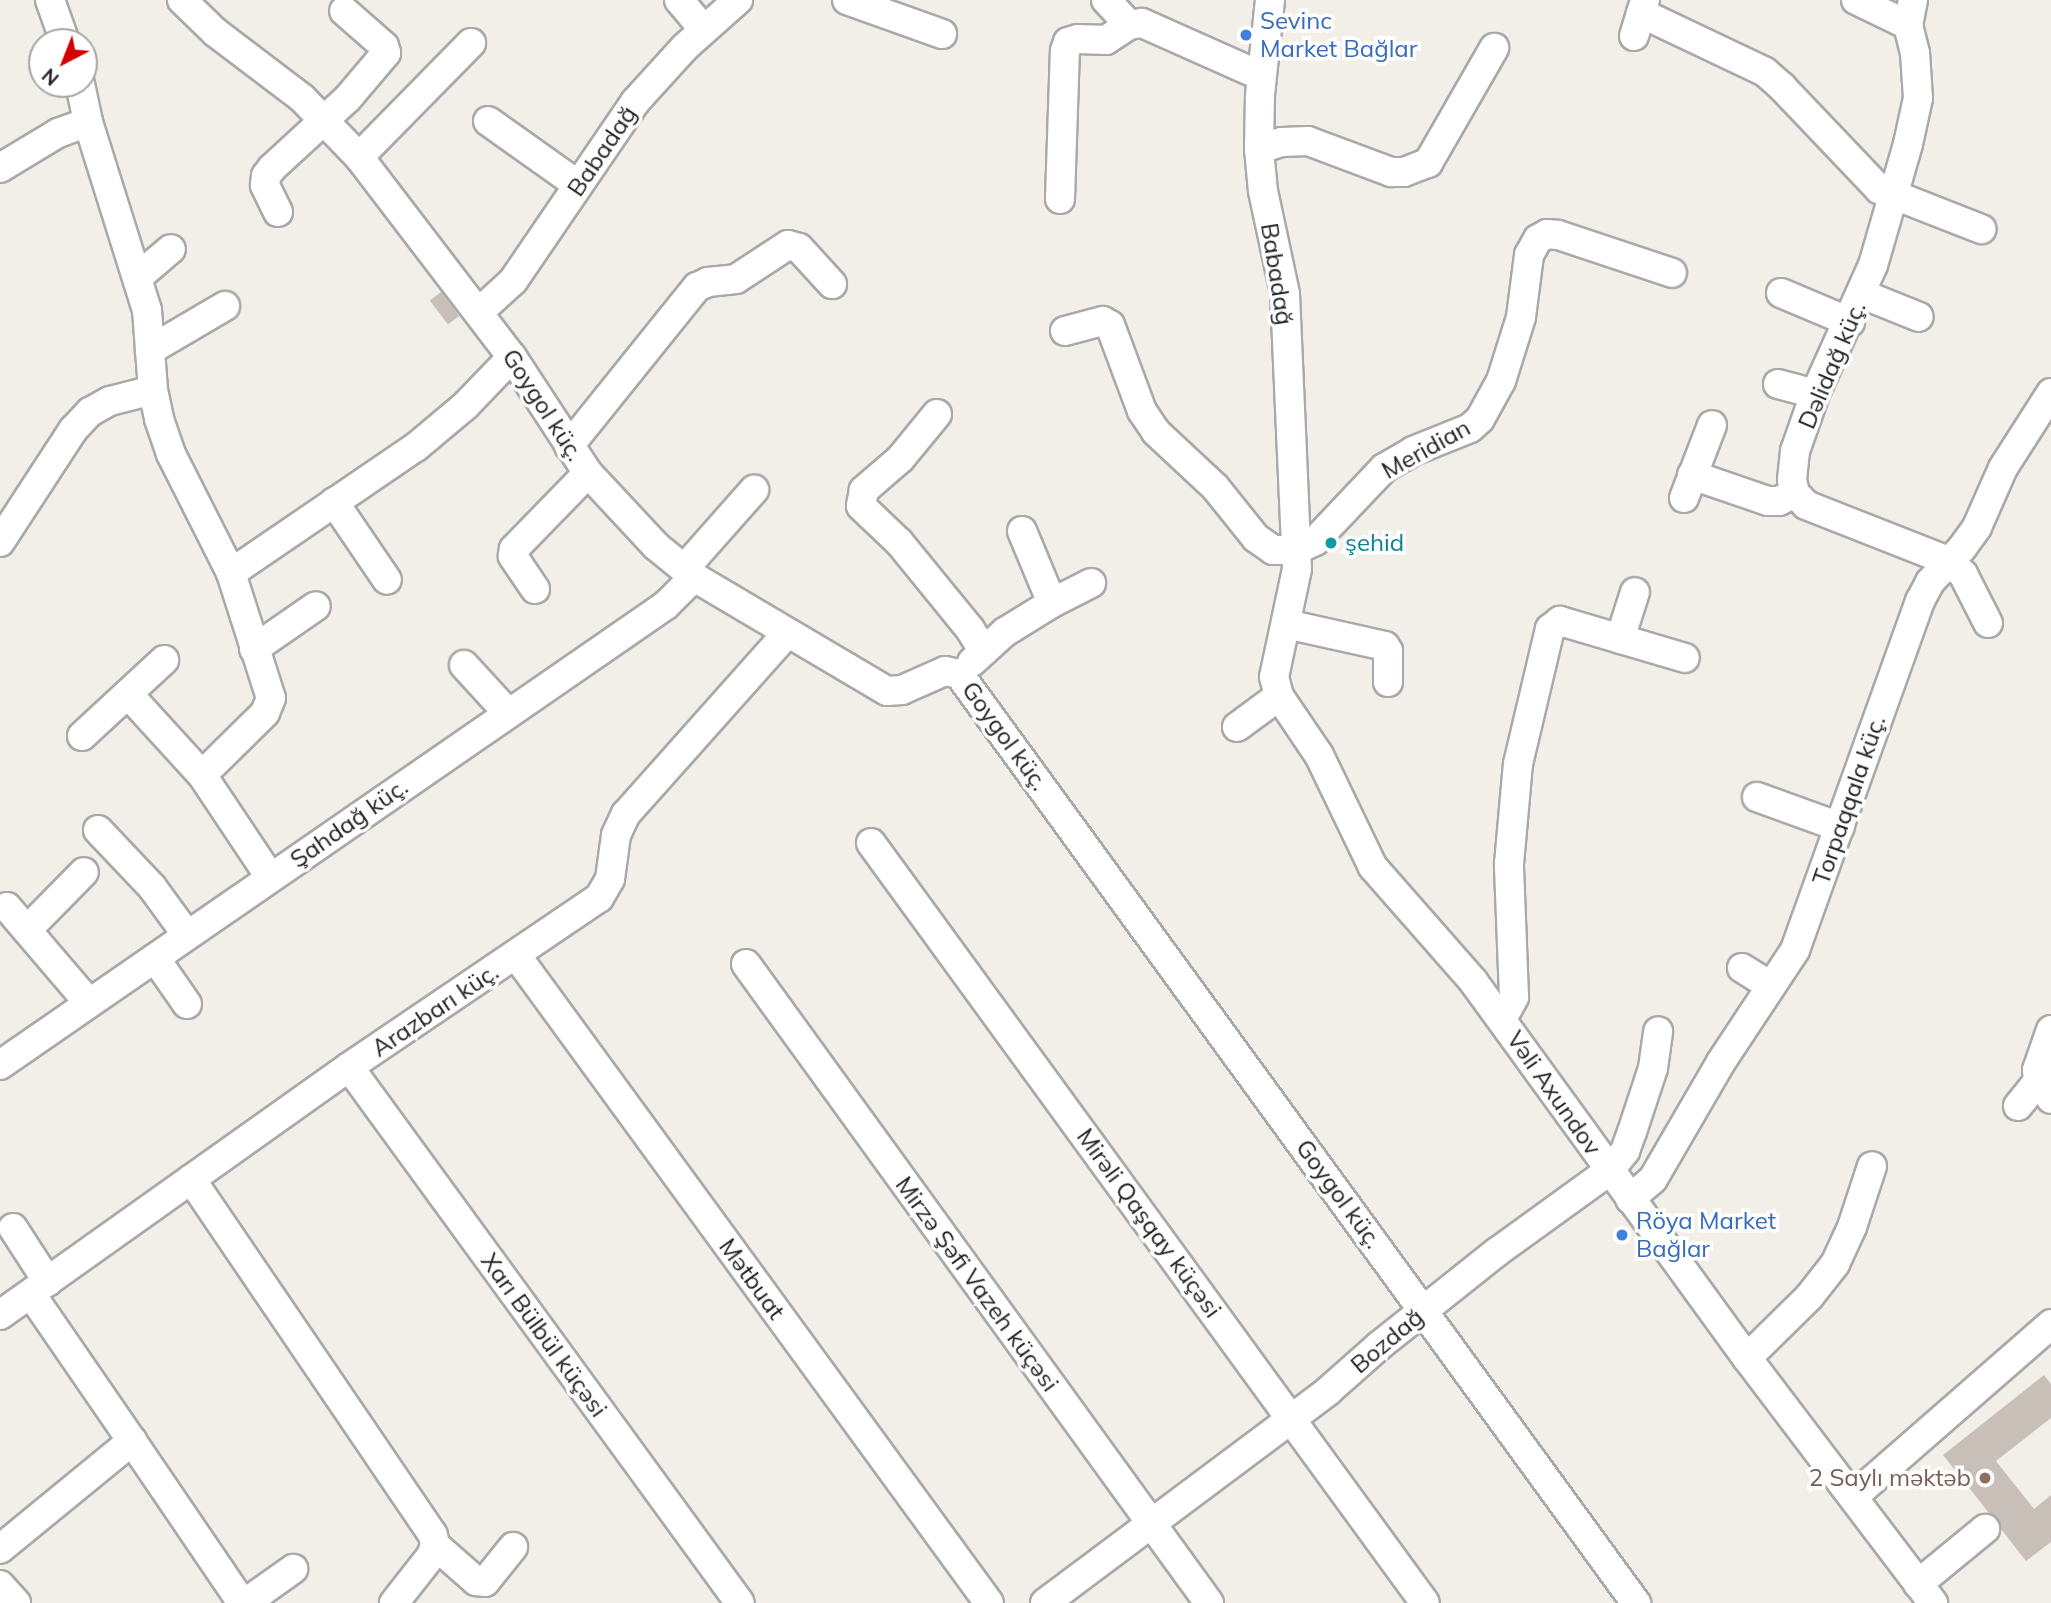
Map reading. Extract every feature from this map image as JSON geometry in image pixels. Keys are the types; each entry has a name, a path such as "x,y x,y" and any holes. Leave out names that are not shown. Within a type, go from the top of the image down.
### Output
{"street":[{"path":"50,0 60,28"},
{"name":"Goygol küç.","path":"182,0 215,32 302,99 359,157 480,312 588,473 619,510 689,573 887,691 902,690 946,671 960,674 1636,1603"},
{"path":"679,0 704,29"},
{"name":"Babadağ","path":"480,312 513,281 635,102 704,29 738,0"},
{"path":"847,0 942,34"},
{"path":"1106,0 1129,25"},
{"name":"Babadağ","path":"1270,0 1261,76 1259,149 1263,191 1285,294 1296,550"},
{"path":"1856,0 1910,12"},
{"path":"278,212 265,185 266,176 348,98 386,54 384,46 344,11"},
{"name":"Dəlidağ küç.","path":"1796,493 1792,480 1796,451 1815,394 1862,294 1909,144 1918,98 1910,12"},
{"path":"1640,16 1765,72 1783,87 1864,175 1891,196 1981,229"},
{"path":"1060,200 1066,46 1072,40 1106,40 1129,25 1142,23 1261,76"},
{"path":"359,157 471,43"},
{"path":"1259,149 1282,142 1308,142 1391,172 1404,172 1428,163 1494,48"},
{"path":"83,98 88,122 147,310 153,390 171,454 231,573 271,698 270,707 202,775"},
{"path":"488,121 578,184"},
{"path":"0,168 58,134 88,122"},
{"name":"Meridian","path":"1296,550 1315,541 1384,468 1413,452 1470,428 1480,419 1501,381 1521,317 1529,255 1538,239 1547,234 1558,235 1672,273"},
{"path":"569,446 697,287 708,282 736,279 788,245 799,248 832,285"},
{"path":"138,276 171,249"},
{"path":"1780,293 1850,322"},
{"path":"1862,294 1919,317"},
{"path":"150,350 225,306"},
{"path":"1065,331 1103,321 1110,325 1142,411 1156,432 1215,486 1256,538 1273,550 1296,550 1296,583 1274,677 1279,696 1237,727"},
{"path":"231,573 441,427 512,357"},
{"path":"1778,384 1815,394"},
{"path":"0,542 73,430 90,412 110,401 153,390"},
{"name":"Torpaqqala küç.","path":"1630,1199 1653,1179 1721,1062 1795,950 1920,601 1930,582 1977,527 2003,468 2051,393"},
{"path":"937,414 900,459 864,490 860,506 899,542 970,629 983,651"},
{"path":"1712,425 1688,487 1768,502 1779,501 1796,493 1806,505 1825,514 1948,561 1968,583 1988,623"},
{"path":"535,589 513,556 514,549 588,473"},
{"name":"Şahdağ küç.","path":"0,1065 666,605 754,490"},
{"path":"334,502 387,580"},
{"path":"1022,531 1052,603"},
{"path":"960,674 1005,632 1091,583"},
{"path":"1620,639 1634,592"},
{"path":"254,649 316,606"},
{"path":"1502,1019 1514,997 1509,864 1518,764 1550,629 1560,621 1685,658"},
{"path":"1286,624 1385,646 1388,651 1388,682"},
{"name":"Arazbarı küç.","path":"0,1315 606,890 616,835 626,814 788,633"},
{"path":"82,736 164,660"},
{"path":"464,665 508,713"},
{"path":"128,694 202,775 270,877"},
{"name":"Vəli Axundov","path":"1279,696 1319,755 1373,867 1459,963 1502,1019 1609,1171 1926,1594"},
{"path":"1757,797 1840,827"},
{"path":"98,830 152,887 187,935"},
{"name":"Mirəli Qaşqay küçəsi","path":"871,843 1425,1603"},
{"path":"27,930 84,872"},
{"path":"7,907 89,1003"},
{"name":"Mətbuat","path":"516,955 989,1603"},
{"path":"155,958 187,1004"},
{"name":"Mirzə Şəfi Vazeh küçəsi","path":"746,964 1209,1603"},
{"path":"1742,968 1771,986"},
{"path":"2018,1106 2045,1090 2037,1070 2051,1030"},
{"name":"Bozdağ","path":"1045,1603 1292,1418 1424,1310 1609,1171 1625,1151 1636,1120 1653,1068 1658,1031"},
{"name":"Xarı Bülbül küçəsi","path":"349,1068 740,1603"},
{"path":"1747,1358 1809,1297 1835,1264 1852,1227 1872,1166"},
{"path":"191,1179 433,1535 435,1545 431,1556 394,1603"},
{"path":"13,1228 40,1288 132,1441 238,1598 244,1601 251,1599 293,1569"},
{"path":"1853,1497 2051,1324"},
{"path":"0,1549 132,1441"},
{"path":"1926,1594 1985,1529"},
{"path":"435,1545 476,1581 485,1582 513,1548"},
{"path":"0,1585 16,1603"}],"building":[{"path":"441,292 459,316 448,324 430,300"},
{"name":"2 Saylı məktəb","path":"2044,1375 2051,1384 2051,1418 1996,1461 2034,1509 2051,1495 2051,1542 2026,1561 2001,1529 1998,1519 1989,1513 1943,1455"}],"place":[{"name":"Sevinc Market Bağlar","path":"1246,35"},
{"name":"şehid","path":"1331,543"},
{"name":"Röya Market Bağlar","path":"1622,1235"},
{"name":"2 Saylı məktəb","path":"1985,1478"}]}
